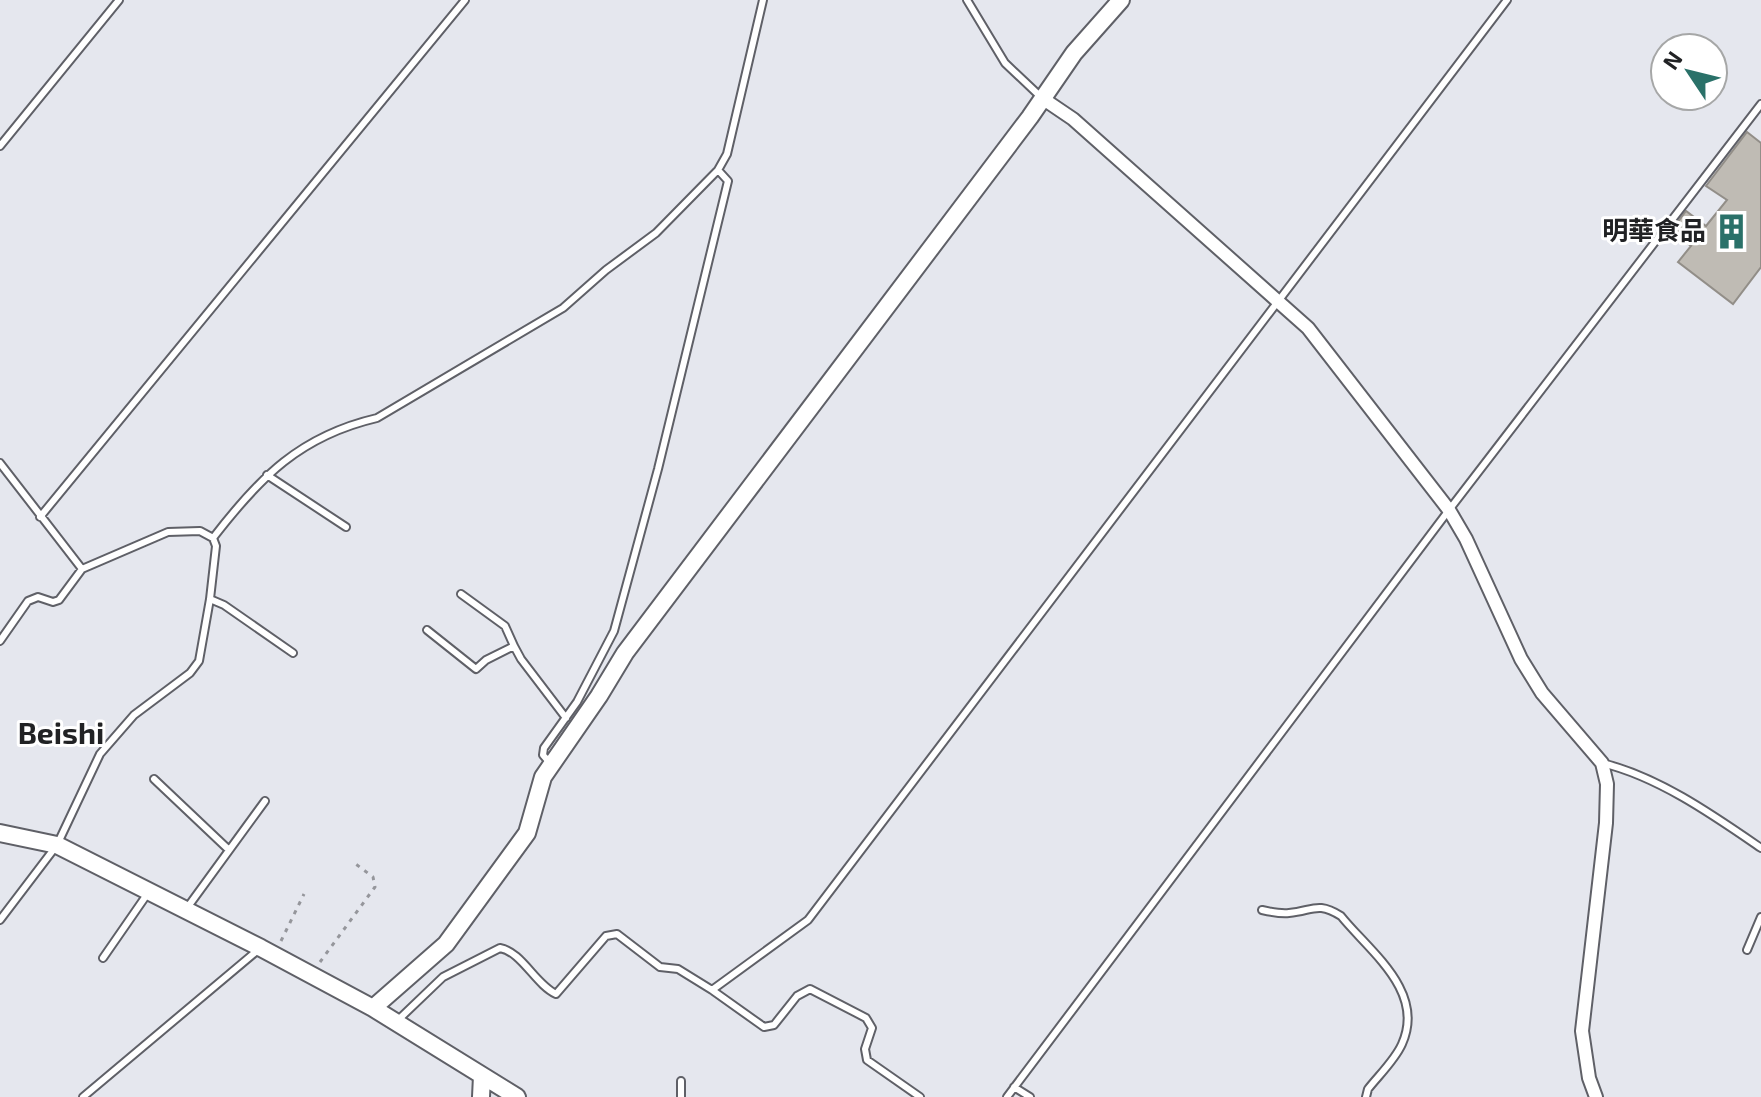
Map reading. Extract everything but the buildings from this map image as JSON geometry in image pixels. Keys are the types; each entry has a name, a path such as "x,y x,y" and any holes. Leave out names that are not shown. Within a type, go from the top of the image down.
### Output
{"street":[{"path":"373,1008 446,944 527,833 540,785 572,723 1074,53 1121,0"},
{"path":"1042,98 1073,119 1308,328 1449,510 1466,539 1521,659 1542,693 1602,763 1607,784 1606,823 1582,1031 1589,1078 1596,1097"},
{"path":"0,833 57,845 267,951 373,1008 517,1097"},
{"path":"481,1097 482,1076"}],"lane":[{"path":"0,146 119,0"},
{"path":"40,517 465,0"},
{"path":"213,538 267,475 306,444 377,418 563,308 606,270 656,233 718,170 727,154 763,0"},
{"path":"967,0 1005,63 1042,98"},
{"path":"712,990 808,920 1507,0"},
{"path":"1007,1097 1449,510 1761,104"},
{"path":"461,594 505,626 521,659 572,723 614,631 658,469 728,181 718,170"},
{"path":"0,463 82,569"},
{"path":"267,475 346,527"},
{"path":"0,641 28,601 38,597 53,602 59,600 82,569 168,532 200,531 213,538 216,546 210,599 199,661 190,673 134,715 108,743 57,845 0,920"},
{"path":"210,599 224,605 293,653"},
{"path":"427,630 476,669 486,660 514,646"},
{"path":"1602,763 1627,769 1715,817 1761,848"},
{"path":"154,779 229,850"},
{"path":"185,911 265,801"},
{"path":"103,958 148,893"},
{"path":"1262,910 1294,913 1313,906 1333,911 1385,962 1400,985 1407,1013 1402,1046 1368,1089 1366,1097"},
{"path":"1747,950 1761,917"},
{"path":"396,1022 443,977 500,948 509,950 546,989 556,994 610,933 617,934 660,967 678,969 712,990 758,1025 769,1028 802,991 810,989 866,1018 872,1028 865,1049 867,1060 920,1097"},
{"path":"83,1097 267,951"},
{"path":"681,1081 681,1097"},
{"path":"1014,1087 1030,1097"}],"path":[{"path":"311,975 375,887 373,877 353,862"},
{"path":"267,951 304,894"}],"place":[{"name":"明華食品","path":"1732,231"}],"district":[{"name":"Beishi","path":"61,734"}]}
